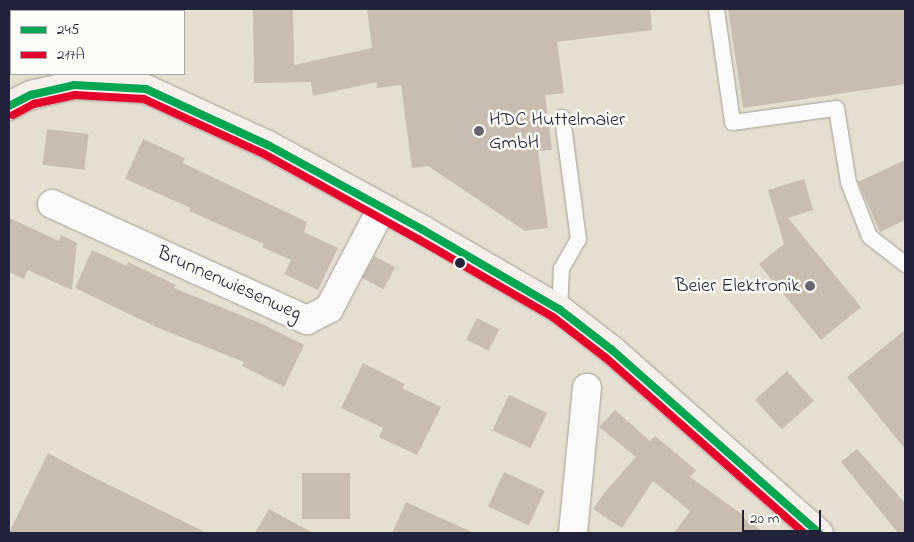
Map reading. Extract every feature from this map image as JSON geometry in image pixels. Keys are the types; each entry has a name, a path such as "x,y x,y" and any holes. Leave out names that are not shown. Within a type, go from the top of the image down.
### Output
{"street":[{"path":"9,106 31,95 74,85 146,89 268,145 559,309 612,350 819,533"},
{"name":"Brunnenwiesenweg","path":"52,204 307,320 329,309 382,208"},
{"path":"573,533 587,388"}],"lane":[{"path":"716,9 732,122 836,108 848,182 869,236 905,264"},
{"path":"559,309 561,268 578,239 562,117"}],"building":[{"path":"253,9 293,9 294,65 372,48 367,9 650,9 652,30 557,42 564,93 545,95 552,150 538,151 548,228 525,231 428,166 412,168 401,85 377,88 377,82 313,96 311,82 254,83"},
{"path":"728,9 905,9 905,84 743,108"},
{"path":"47,129 89,134 84,170 43,165"},
{"path":"143,139 185,158 183,163 307,222 304,232 338,248 318,290 284,274 291,260 262,247 264,244 189,211 191,208 125,179"},
{"path":"905,160 905,220 880,232 858,182"},
{"name":"Beier Elektronik","path":"804,179 813,210 788,218 861,307 821,340 759,264 784,244 768,190"},
{"path":"9,218 59,241 61,235 77,243 72,290 28,270 24,279 9,272"},
{"path":"92,250 127,266 128,262 176,285 174,288 258,322 304,345 284,387 242,366 244,362 156,327 75,288"},
{"path":"374,256 395,267 383,289 362,278"},
{"path":"477,318 499,329 488,351 466,339"},
{"path":"905,330 905,449 847,377"},
{"path":"363,363 405,384 402,388 441,407 417,455 379,437 383,428 341,408"},
{"path":"787,371 814,401 782,429 755,400"},
{"path":"509,395 547,413 531,448 493,430"},
{"path":"615,410 650,441 655,436 696,470 690,477 765,533 674,533 690,511 653,481 622,528 593,509 605,492 636,457 599,427"},
{"path":"857,449 905,503 905,533 898,533 841,462"},
{"path":"48,453 91,476 207,533 9,533"},
{"path":"504,472 545,491 529,525 488,506"},
{"path":"302,473 350,473 350,519 302,519"},
{"path":"406,502 430,513 474,533 392,533"},
{"path":"269,509 313,533 255,533"}],"transit line":[{"name":"245","path":"9,106 31,95 74,85 146,89 268,145 423,230 559,309 612,350 819,533"},
{"name":"217A","path":"13,115 34,104 75,95 144,99 264,154 418,239 553,317 606,358 804,533"}],"place":[{"name":"HDC Huttelmaier GmbH","path":"479,131"},
{"name":"Beier Elektronik","path":"810,286"}]}
